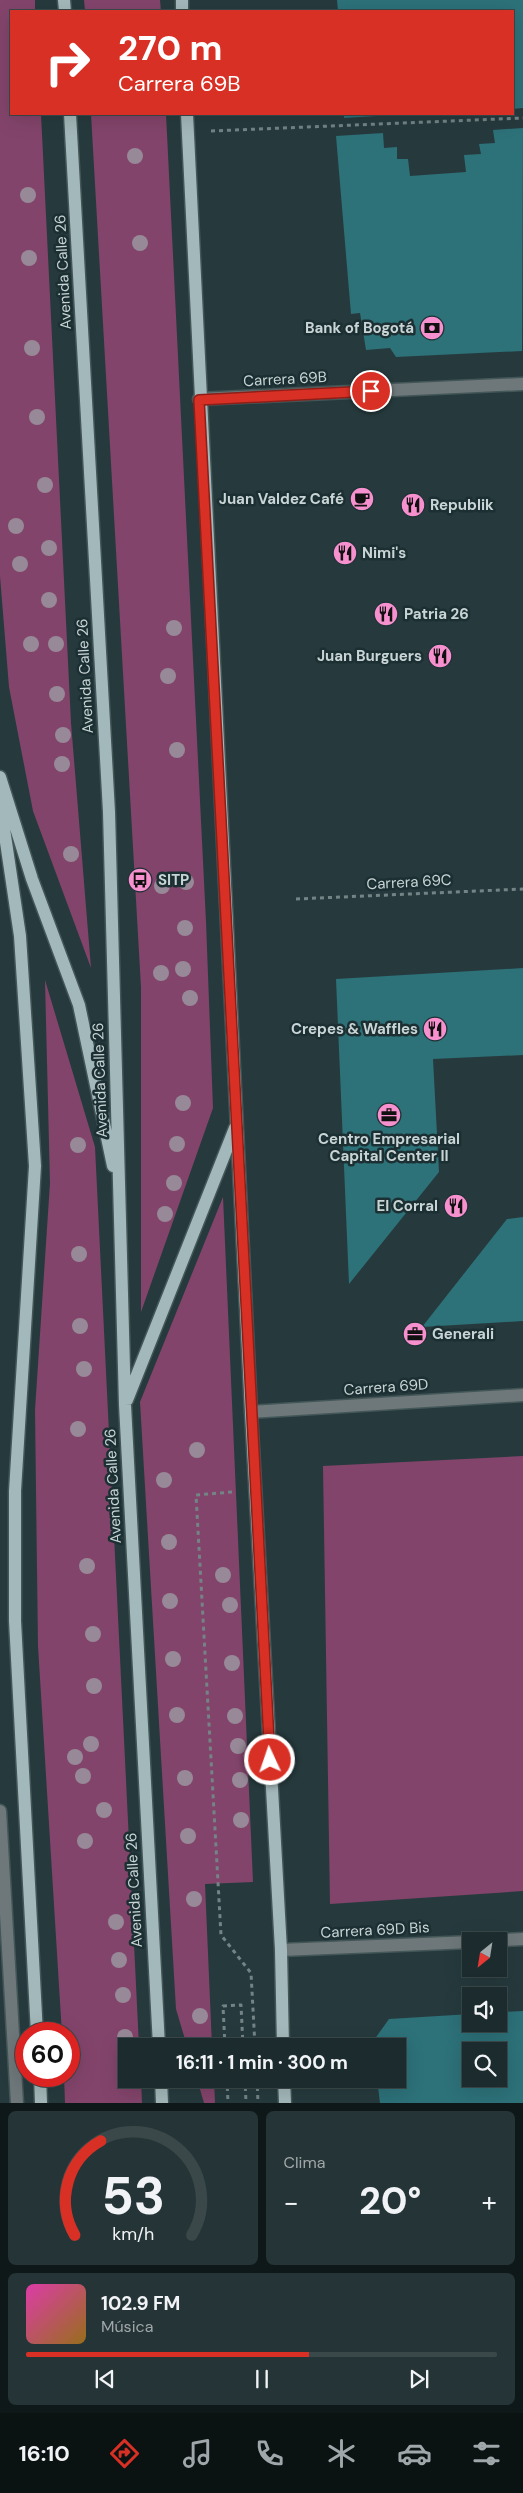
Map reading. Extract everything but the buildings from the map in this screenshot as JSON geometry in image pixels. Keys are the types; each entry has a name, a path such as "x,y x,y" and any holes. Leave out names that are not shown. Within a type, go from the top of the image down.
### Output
{"main road":[{"name":"Avenida Calle 26","path":"70,115 109,812 125,1405 159,2038"},
{"path":"187,115 199,400 255,1490 281,1950 283,2038"},
{"path":"0,777 32,879 79,1005 120,1198"},
{"path":"0,802 20,936 35,1166 15,1491 15,1631 37,2022"},
{"path":"125,1405 237,1124"},
{"path":"40,2087 41,2103"},
{"path":"161,2088 162,2103"},
{"path":"162,2088 166,2103"},
{"path":"284,2088 285,2103"}],"street":[{"name":"Carrera 69B","path":"199,400 523,384"},
{"name":"Carrera 69D","path":"251,1412 523,1395"},
{"path":"0,1811 17,2103"},
{"path":"508,1940 523,1939"},
{"name":"Carrera 69D Bis","path":"281,1950 462,1942"}],"path":[{"path":"188,132 523,118"},
{"name":"Carrera 69C","path":"296,899 523,889"},
{"path":"255,1490 196,1495 221,1935 251,1973 255,2038"},
{"path":"225,2038 224,2006 241,2005 243,2038"},
{"path":"227,2088 228,2103"},
{"path":"245,2088 246,2103"},
{"path":"257,2088 258,2103"}],"shaded area":[{"path":"0,0 35,0 35,10 10,10 10,115 41,115 71,723 91,968 33,811 9,687 0,576"},
{"path":"84,0 160,0 161,10 85,10"},
{"path":"91,115 166,115 206,922 213,1108 141,1312 141,987"},
{"path":"45,980 95,1147 139,2038 118,2038 118,2088 141,2088 142,2103 65,2103 64,2087 80,2087 80,2022 61,2022 38,1646 35,1410 50,1183"},
{"path":"223,1197 253,1882 205,1884 212,2038 185,2038 176,2009 140,1402"},
{"path":"523,1456 523,1891 330,1904 323,1466"},
{"path":"200,2088 214,2088 215,2103 204,2103"}],"place":[{"name":"Bank of Bogotá","path":"432,328"},
{"name":"Juan Valdez Café","path":"362,499"},
{"name":"Republik","path":"413,505"},
{"name":"Nimi's","path":"345,553"},
{"name":"Patria 26","path":"386,614"},
{"name":"Juan Burguers","path":"440,656"},
{"name":"SITP","path":"140,880"},
{"name":"Crepes & Waffles","path":"435,1029"},
{"name":"Centro Empresarial Capital Center II","path":"389,1115"},
{"name":"El Corral","path":"456,1206"},
{"name":"Generali","path":"415,1334"}],"route":[{"path":"270,1760 199,400 371,391"}]}
